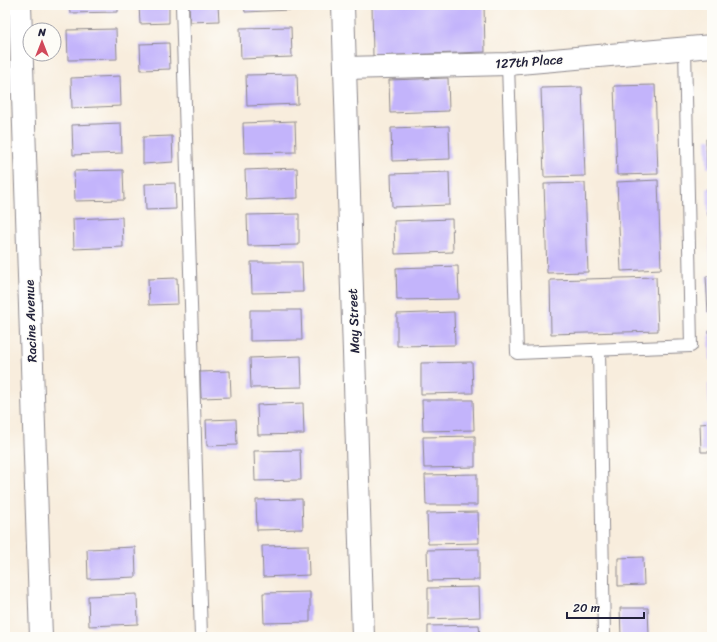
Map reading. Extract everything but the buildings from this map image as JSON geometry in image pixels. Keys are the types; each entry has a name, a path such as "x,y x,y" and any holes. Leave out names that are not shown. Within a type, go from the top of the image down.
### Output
{"street":[{"name":"Racine Avenue","path":"20,5 41,637"},
{"name":"May Street","path":"343,5 363,637"},
{"name":"127th Place","path":"345,68 508,64 685,47 712,46"}],"lane":[{"path":"182,5 201,637"},
{"path":"508,64 517,353 691,346 685,47"},
{"path":"599,350 604,637"}]}
